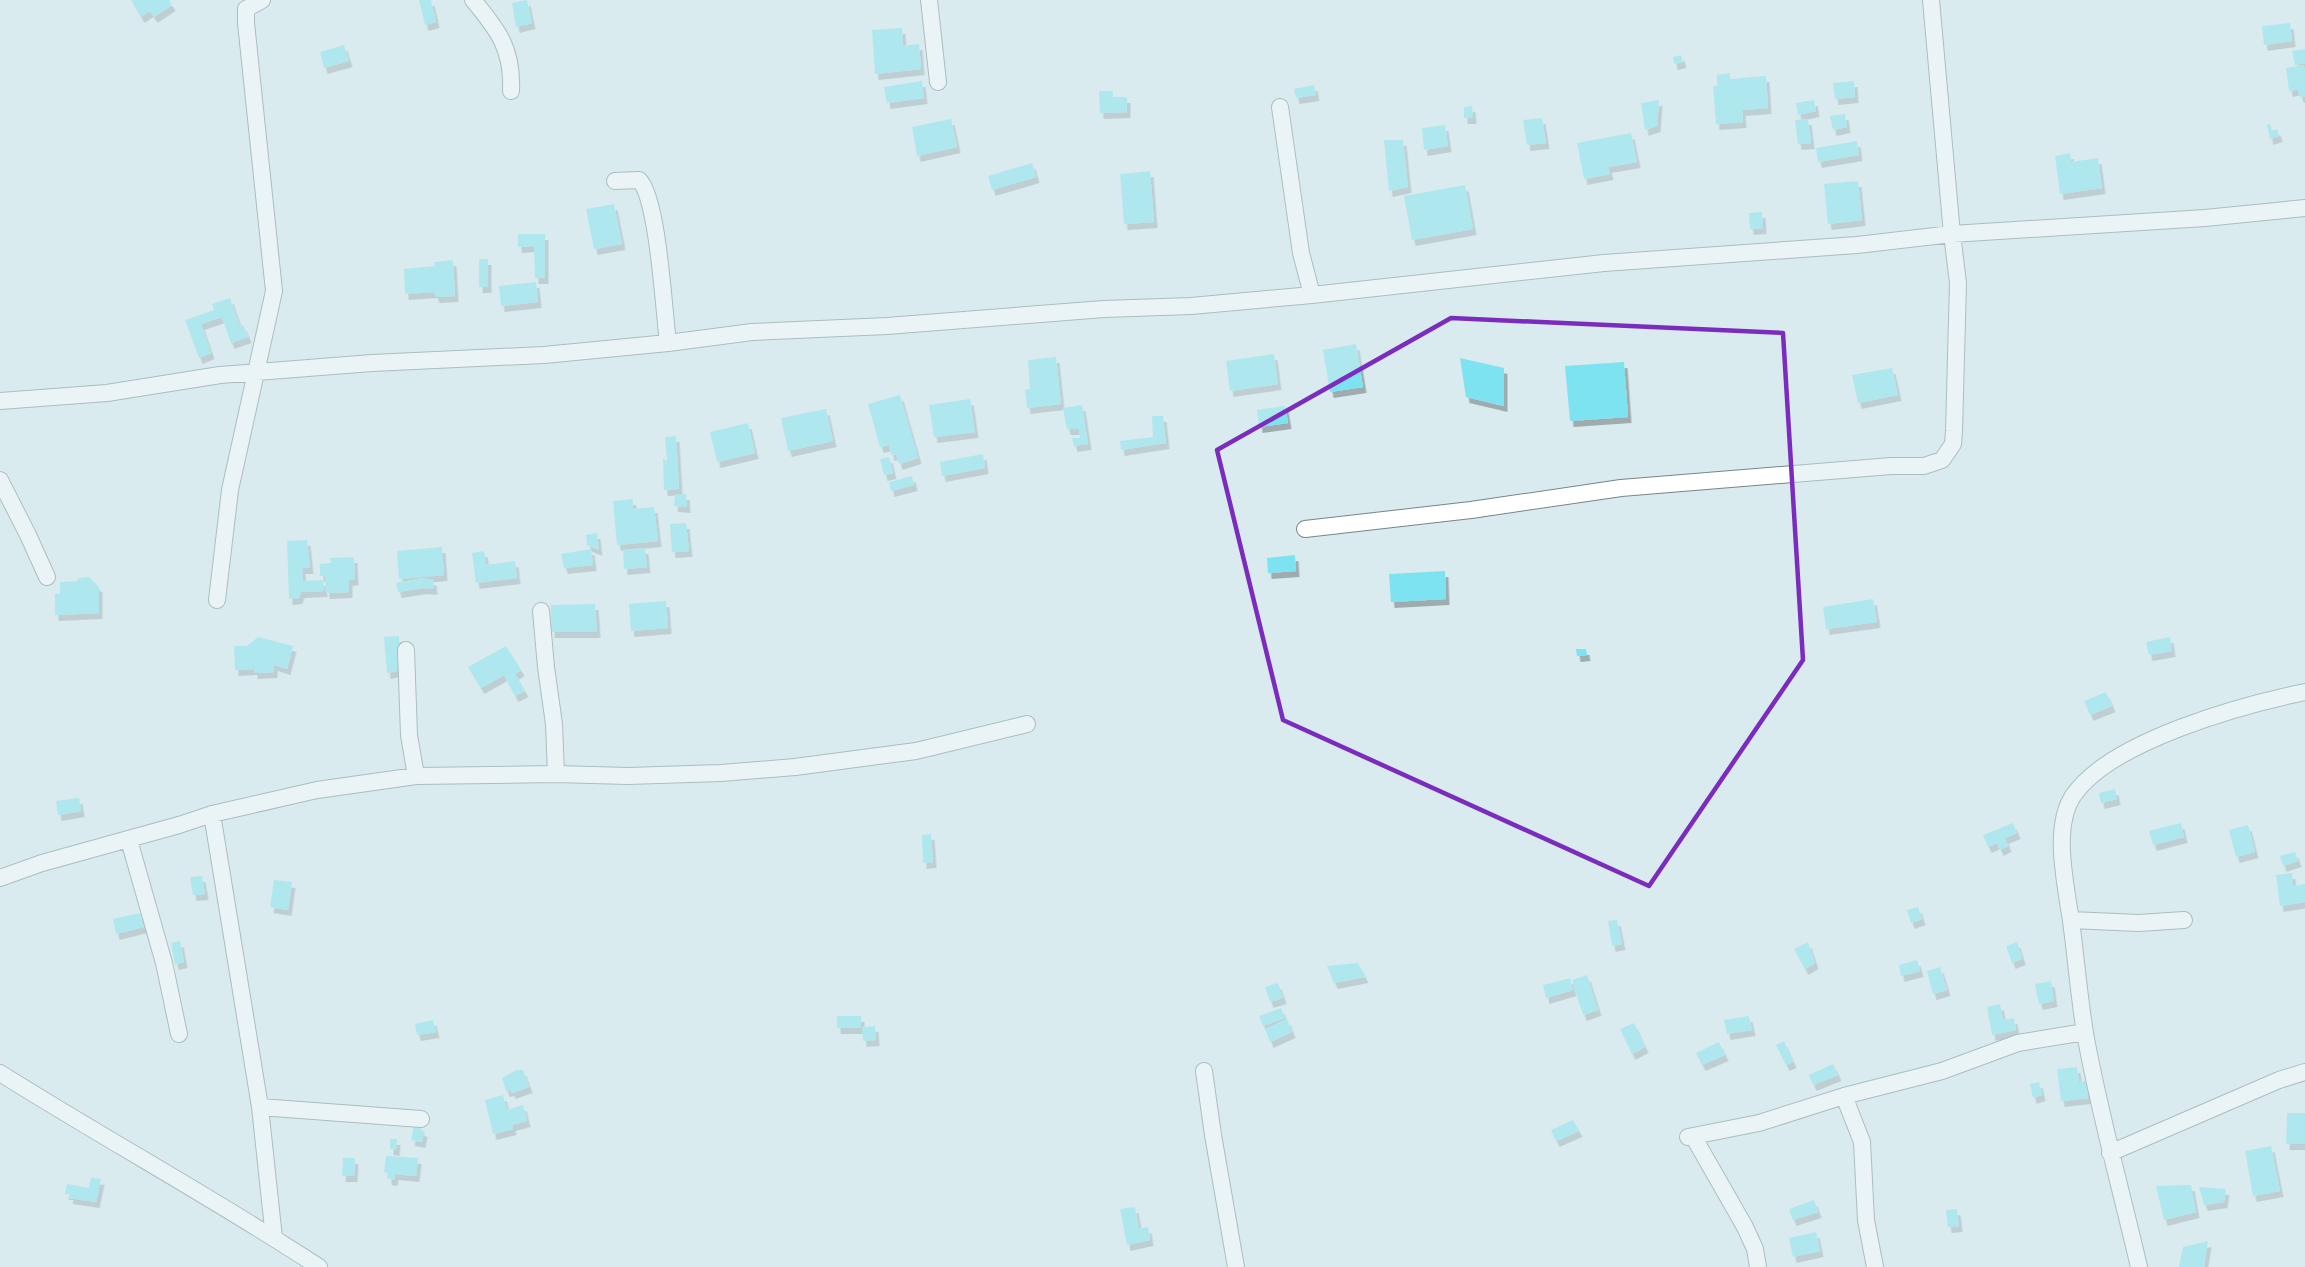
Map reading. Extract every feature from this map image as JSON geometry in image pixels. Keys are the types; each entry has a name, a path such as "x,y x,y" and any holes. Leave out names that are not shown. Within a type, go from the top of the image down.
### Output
{"street":[{"path":"217,600 230,490 274,291 246,23 246,9 262,0"},
{"path":"473,0 486,14 505,43 512,76 511,91"},
{"path":"929,0 938,82"},
{"path":"1305,529 1471,510 1621,489 1744,477 1891,466 1924,466 1942,460 1953,444 1957,377 1958,283 1931,0"},
{"path":"1280,107 1301,253 1312,295"},
{"path":"615,182 639,180 647,192 660,268 668,343"},
{"path":"0,401 107,393 220,375 372,363 544,355 752,332 887,327 1104,309 1191,306 1604,263 1834,247 1952,234 2194,219 2305,208"},
{"path":"0,480 47,577"},
{"path":"541,611 544,658 554,724 556,774"},
{"path":"406,650 409,735 416,776"},
{"path":"2139,1267 2110,1154 2085,1032 2064,866 2064,816 2072,798 2083,784 2127,753 2172,731 2231,710 2305,692"},
{"path":"0,878 42,863 129,840 212,814 316,790 416,776 556,774 639,776 795,767 916,751 1027,724"},
{"path":"212,814 260,1107 274,1238"},
{"path":"129,840 164,963 179,1034"},
{"path":"2071,920 2139,923 2184,920"},
{"path":"1758,1267 1755,1249 1745,1227 1691,1136 1758,1123 1844,1096 1942,1071 2018,1042 2085,1032"},
{"path":"1204,1071 1220,1181 1236,1267"},
{"path":"2110,1154 2279,1080 2305,1072"},
{"path":"0,1073 319,1267"},
{"path":"1844,1096 1862,1142 1866,1220 1875,1267"},
{"path":"260,1107 421,1119"}],"highlighted area":[{"path":"1451,318 1783,333 1803,660 1649,886 1283,720 1217,450"}],"building":[{"path":"131,0 169,0 172,5 154,17 150,11 141,17"},
{"path":"419,0 431,0 436,22 425,25"},
{"path":"527,0 532,23 516,27 512,3"},
{"path":"2290,23 2292,41 2264,45 2262,26"},
{"path":"902,28 903,46 919,44 921,69 875,74 872,30"},
{"path":"344,45 349,61 324,68 320,52"},
{"path":"2305,49 2305,63 2295,65 2292,51"},
{"path":"1681,55 1683,62 1674,64 1673,57"},
{"path":"2303,65 2305,96 2300,97 2298,89 2289,91 2286,68"},
{"path":"1730,73 1730,79 1766,76 1768,108 1742,110 1743,122 1716,124 1713,86 1717,86 1717,75"},
{"path":"922,81 924,98 887,103 884,87"},
{"path":"1854,81 1855,97 1835,99 1833,83"},
{"path":"1314,85 1316,95 1296,98 1294,89"},
{"path":"1099,91 1113,91 1113,97 1127,97 1127,112 1100,113"},
{"path":"1659,100 1657,126 1645,130 1641,103"},
{"path":"1814,100 1816,111 1798,115 1796,103"},
{"path":"1472,106 1473,118 1464,118 1464,107"},
{"path":"1845,114 1847,127 1833,130 1830,116"},
{"path":"1542,118 1546,143 1527,145 1523,120"},
{"path":"951,119 957,147 917,156 912,127"},
{"path":"1808,119 1811,143 1798,144 1795,120"},
{"path":"2270,124 2272,131 2277,129 2279,136 2270,139 2267,125"},
{"path":"1445,125 1448,146 1424,150 1422,128"},
{"path":"1631,133 1637,162 1608,167 1610,174 1584,179 1577,143"},
{"path":"1384,140 1403,140 1408,187 1389,191"},
{"path":"1857,141 1859,155 1818,162 1816,148"},
{"path":"2070,153 2071,162 2098,158 2102,188 2060,194 2055,156"},
{"path":"1032,163 1036,177 992,190 988,176"},
{"path":"1150,171 1154,222 1124,224 1120,174"},
{"path":"1858,181 1862,220 1828,224 1824,184"},
{"path":"1465,185 1473,229 1412,240 1404,196"},
{"path":"614,204 622,244 594,249 586,209"},
{"path":"1762,212 1763,228 1750,229 1749,213"},
{"path":"518,234 545,234 545,278 535,278 534,246 518,247"},
{"path":"479,259 488,259 488,287 479,287"},
{"path":"453,260 455,296 436,297 434,292 405,294 404,269 435,266 434,262"},
{"path":"536,282 538,302 501,306 499,286"},
{"path":"230,298 240,327 243,325 248,337 231,343 222,317 201,324 211,353 199,358 185,320 214,310 212,304"},
{"path":"1356,344 1363,387 1330,392 1323,350"},
{"path":"1274,354 1278,384 1230,391 1226,361"},
{"path":"1056,357 1061,404 1027,408 1025,390 1030,389 1028,360"},
{"path":"1460,358 1504,368 1504,406 1466,397"},
{"path":"1624,362 1628,417 1570,421 1565,366"},
{"path":"1892,368 1898,395 1858,403 1852,375"},
{"path":"900,395 918,458 899,464 896,454 891,455 889,445 880,447 868,404"},
{"path":"970,399 975,432 934,437 929,405"},
{"path":"1082,405 1088,444 1074,446 1072,438 1080,438 1079,429 1067,429 1063,408"},
{"path":"1285,406 1288,423 1259,427 1257,410"},
{"path":"826,409 833,441 788,451 781,418"},
{"path":"1152,416 1163,416 1166,443 1121,450 1120,441 1153,437"},
{"path":"748,423 755,453 717,462 710,432"},
{"path":"676,436 679,489 664,490 663,458 667,461 665,437"},
{"path":"983,454 985,468 942,476 940,462"},
{"path":"889,457 893,473 884,475 880,459"},
{"path":"912,476 914,485 891,491 889,482"},
{"path":"686,494 687,507 674,506 675,495"},
{"path":"633,499 633,509 654,507 658,541 617,545 613,501"},
{"path":"686,523 689,551 672,552 670,524"},
{"path":"597,533 599,550 587,545 586,535"},
{"path":"307,540 310,568 302,568 303,581 323,580 324,591 301,592 299,598 289,599 287,541"},
{"path":"442,547 444,575 399,579 397,551"},
{"path":"645,548 647,567 624,569 623,550"},
{"path":"591,549 593,565 564,568 561,554"},
{"path":"484,551 486,565 515,561 517,578 476,583 472,553"},
{"path":"1295,555 1296,571 1268,573 1267,558"},
{"path":"354,557 355,579 349,580 349,592 326,593 325,576 320,576 320,564 331,563 330,558"},
{"path":"1445,571 1446,599 1391,602 1389,574"},
{"path":"89,577 99,587 99,613 55,615 55,594 60,594 60,582 77,581 79,578"},
{"path":"424,578 433,580 434,589 424,588 398,592 396,583"},
{"path":"1873,599 1877,622 1826,629 1823,607"},
{"path":"666,601 668,628 631,631 629,604"},
{"path":"595,604 597,632 551,632 551,605"},
{"path":"399,636 401,670 387,673 384,637"},
{"path":"258,637 293,646 287,669 274,665 274,672 254,673 254,669 235,670 234,646 247,646"},
{"path":"2170,637 2172,651 2149,655 2146,642"},
{"path":"506,646 521,670 515,674 525,691 515,696 504,675 481,688 468,667"},
{"path":"1576,649 1586,649 1587,655 1577,656"},
{"path":"2106,692 2112,706 2090,715 2084,701"},
{"path":"2115,789 2117,799 2101,803 2099,793"},
{"path":"79,798 81,811 58,815 56,801"},
{"path":"2013,823 2017,833 2005,838 2008,846 2000,850 1997,843 1988,847 1983,835"},
{"path":"2181,823 2184,837 2153,845 2149,831"},
{"path":"2248,825 2255,852 2236,857 2229,830"},
{"path":"931,834 933,862 923,863 922,835"},
{"path":"2295,852 2298,861 2283,866 2280,856"},
{"path":"2292,873 2293,886 2305,884 2305,902 2280,906 2276,875"},
{"path":"202,876 205,894 193,895 190,877"},
{"path":"274,880 292,882 288,910 270,907"},
{"path":"1918,907 1922,919 1911,923 1907,910"},
{"path":"140,913 144,927 116,934 113,919"},
{"path":"1617,920 1622,944 1612,946 1608,921"},
{"path":"180,941 184,962 175,964 171,943"},
{"path":"1808,942 1815,963 1805,969 1794,949"},
{"path":"2017,942 2022,959 2012,963 2006,946"},
{"path":"1917,960 1920,971 1901,976 1899,965"},
{"path":"1358,963 1365,977 1334,983 1327,966"},
{"path":"1940,967 1947,990 1933,994 1927,971"},
{"path":"1587,975 1598,1010 1583,1015 1572,980"},
{"path":"1570,978 1573,990 1546,998 1543,985"},
{"path":"2051,981 2054,1001 2039,1004 2035,984"},
{"path":"1278,983 1283,998 1270,1002 1265,987"},
{"path":"2000,1004 2003,1020 2014,1018 2016,1030 1992,1035 1987,1007"},
{"path":"1281,1008 1285,1018 1263,1026 1259,1016"},
{"path":"837,1016 861,1016 861,1028 837,1028"},
{"path":"1749,1016 1752,1030 1727,1034 1724,1020"},
{"path":"1287,1019 1292,1032 1270,1042 1265,1029"},
{"path":"433,1020 436,1032 417,1035 415,1024"},
{"path":"1634,1023 1645,1047 1632,1054 1620,1029"},
{"path":"875,1026 876,1040 863,1041 862,1027"},
{"path":"1784,1041 1793,1062 1786,1065 1776,1045"},
{"path":"1719,1042 1725,1055 1702,1065 1696,1053"},
{"path":"1833,1064 1838,1075 1813,1085 1809,1075"},
{"path":"2077,1067 2079,1082 2086,1081 2088,1098 2061,1101 2057,1069"},
{"path":"517,1070 523,1070 529,1087 512,1093 511,1090 506,1091 502,1078"},
{"path":"2039,1082 2042,1095 2033,1098 2030,1084"},
{"path":"503,1095 507,1110 523,1105 527,1121 512,1125 513,1129 493,1134 485,1100"},
{"path":"2287,1113 2305,1113 2305,1144 2286,1144"},
{"path":"1573,1120 1579,1131 1556,1141 1551,1130"},
{"path":"414,1125 421,1127 424,1131 422,1142 411,1140"},
{"path":"390,1139 397,1139 396,1150 390,1149"},
{"path":"2271,1146 2280,1191 2253,1196 2245,1151"},
{"path":"386,1156 418,1158 416,1176 395,1174 394,1180 388,1179 388,1173 384,1172"},
{"path":"343,1158 355,1158 354,1176 342,1176"},
{"path":"91,1178 101,1179 96,1202 69,1198 70,1194 65,1194 67,1184 89,1188"},
{"path":"2191,1185 2196,1212 2164,1220 2156,1186"},
{"path":"2199,1187 2226,1189 2224,1202 2204,1205"},
{"path":"1814,1200 1818,1212 1793,1220 1789,1209"},
{"path":"1135,1207 1139,1229 1148,1227 1150,1240 1127,1245 1120,1209"},
{"path":"1957,1209 1959,1226 1948,1227 1946,1210"},
{"path":"1816,1232 1820,1251 1793,1257 1789,1238"},
{"path":"2208,1241 2204,1267 2179,1267 2183,1247"}]}
